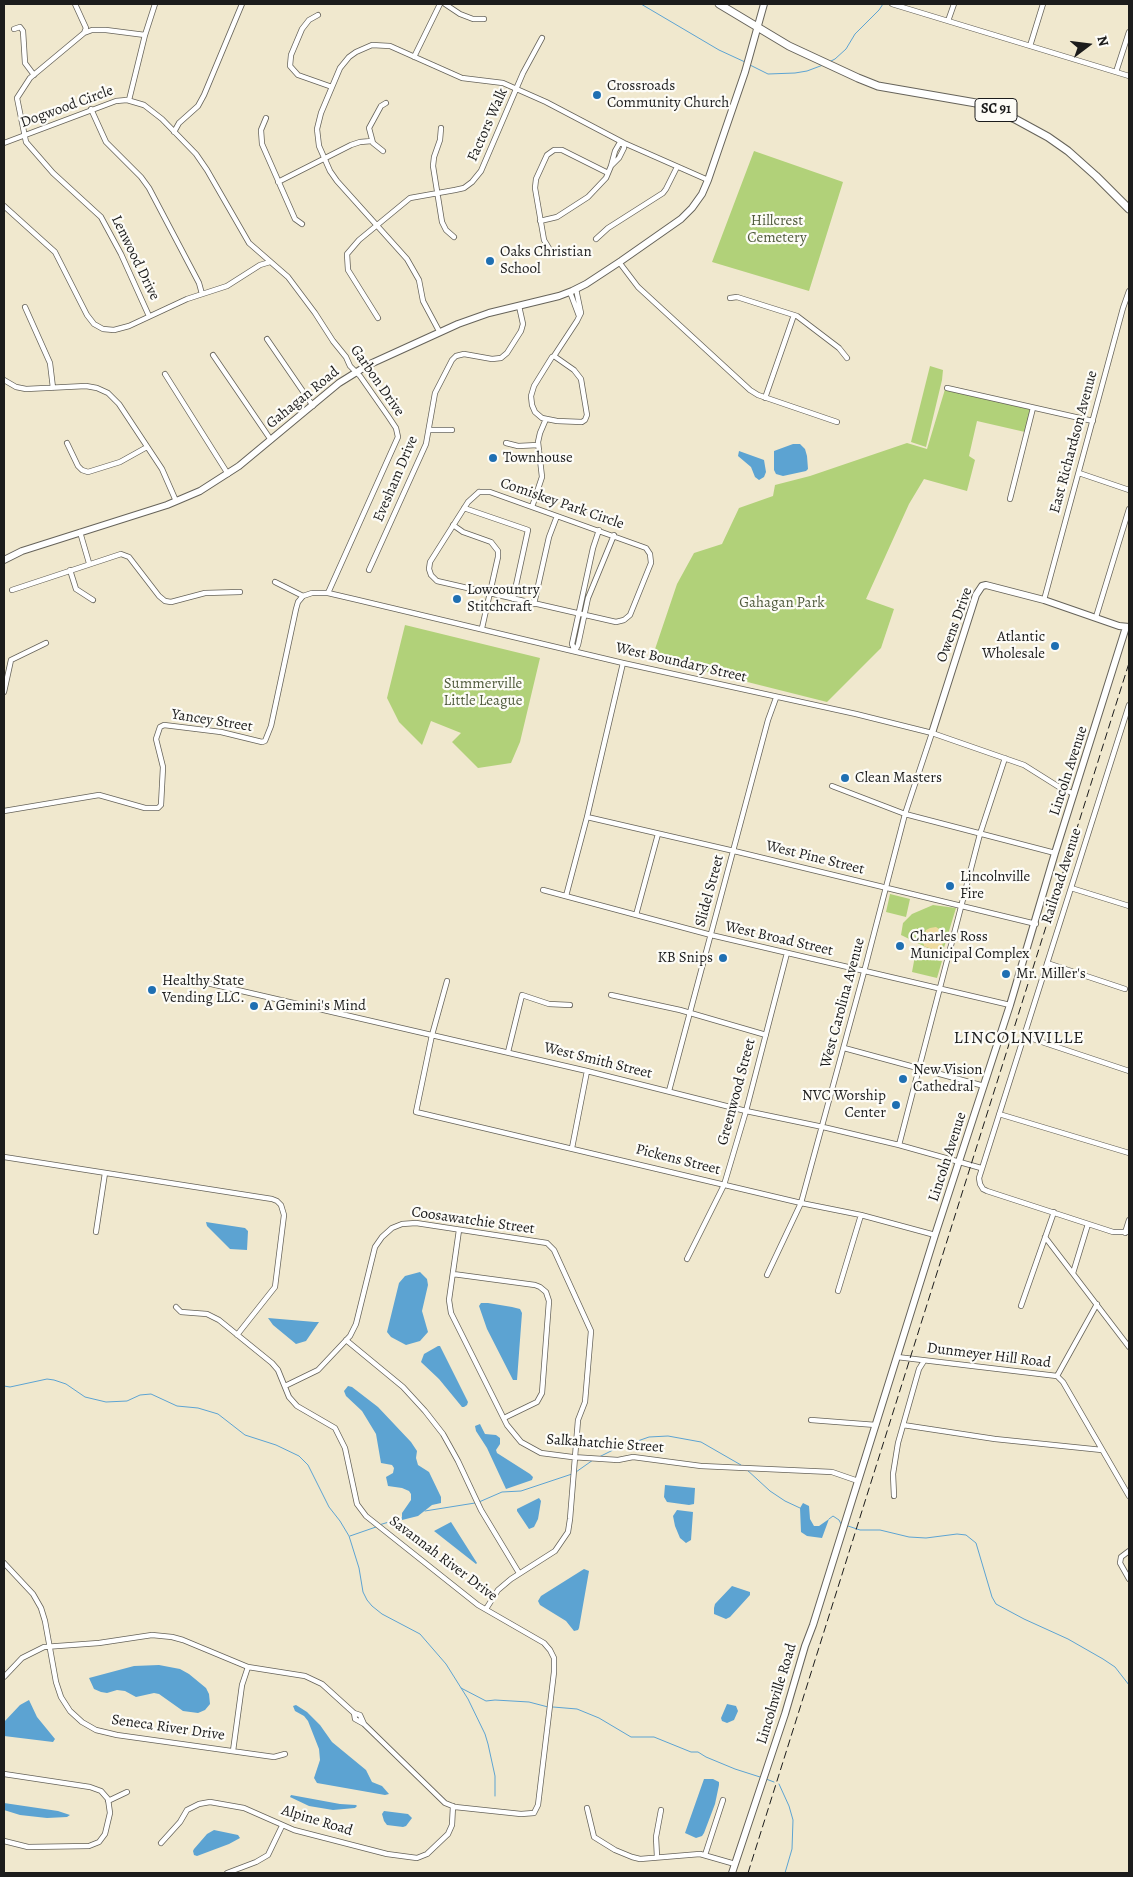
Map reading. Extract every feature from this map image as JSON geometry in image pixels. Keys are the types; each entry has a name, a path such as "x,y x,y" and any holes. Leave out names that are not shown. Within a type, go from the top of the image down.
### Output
{"main road":[{"name":"SC 91","path":"719,4 789,46 835,69 878,86 956,98 976,103 1015,118 1068,151 1129,210"}],"street":[{"path":"75,4 86,28 84,33"},
{"path":"129,100 145,35 155,4"},
{"path":"174,132 179,124 198,106 204,95 242,4"},
{"path":"414,57 440,4"},
{"path":"445,4 473,20 484,18"},
{"name":"Gahagan Road","path":"4,560 22,551 176,501 200,490 228,474 356,372 439,331 489,313 573,290 620,261 681,219 702,194 708,180 745,72 764,4"},
{"path":"892,4 1129,76"},
{"path":"948,21 954,4"},
{"path":"1030,46 1044,4"},
{"path":"318,15 309,20 302,29 290,59 290,66 298,75 332,87"},
{"path":"14,29 20,27 24,31 25,63 34,75"},
{"path":"84,33 92,30 106,30 145,35"},
{"path":"1116,72 1129,32"},
{"name":"Lenwood Drive","path":"84,33 30,78 17,98 26,142 53,173 101,217 121,254 150,316"},
{"name":"Factors Walk","path":"378,318 348,270 346,262 350,250 359,240 410,198 464,188 479,175 516,89 542,38"},
{"path":"439,331 423,301 419,280 410,263 337,181 324,160 319,146 318,129 321,112 346,60 352,54 368,46 390,46 462,78 498,82 546,102 624,143 708,180"},
{"name":"Dogwood Circle","path":"4,143 25,137 91,109 116,101 129,100 138,102 154,111 196,154 249,243 285,275"},
{"path":"383,152 372,141 369,133 370,124 381,106 386,103"},
{"path":"91,109 106,142 150,188 193,271 202,294"},
{"path":"266,118 260,133 262,144 295,218 302,224"},
{"path":"441,128 440,140 433,162 442,222 446,230 454,237"},
{"path":"278,182 360,142 372,141"},
{"path":"540,221 557,218 572,209 598,188 608,173 619,144 624,143"},
{"path":"553,255 546,245 536,200 535,184 550,151 562,150 608,173"},
{"path":"596,239 608,228 663,193 677,167"},
{"path":"5,208 55,252 87,315 94,324 103,329 114,330 150,316 232,283 270,262"},
{"path":"620,261 638,288 662,312 750,390 765,398 837,422"},
{"name":"Garbon Drive","path":"285,275 315,313 346,357 350,366 396,428 398,437 328,593"},
{"path":"554,356 579,374 587,415 582,422 542,418 532,405 530,396 534,386 579,316 573,290"},
{"name":"East Richardson Avenue","path":"1044,600 1129,291"},
{"path":"730,298 737,297 794,315 809,324 839,348 847,358"},
{"name":"Evesham Drive","path":"369,570 424,449 435,393 452,360 456,356 464,354 492,359 501,358 507,353 522,331 523,324 519,306"},
{"path":"25,307 50,363 53,388"},
{"path":"1123,308 1129,311"},
{"path":"765,398 794,315"},
{"path":"267,339 312,406"},
{"path":"213,355 271,440"},
{"path":"165,374 228,474"},
{"path":"4,380 23,389 86,386 108,393 119,404 162,469 176,501"},
{"path":"947,388 1093,422"},
{"path":"1010,499 1034,408"},
{"path":"532,507 542,477 538,445 540,433 546,419"},
{"path":"429,430 452,430"},
{"path":"506,443 518,446 538,445"},
{"path":"68,444 78,466 88,472 120,462 147,446"},
{"path":"1079,473 1129,490"},
{"name":"Comiskey Park Circle","path":"484,491 614,535 646,548 650,554 650,568 630,615 624,620 616,622 437,581 431,575 429,569 430,562 464,508 475,494 484,491"},
{"path":"464,508 528,530 512,599"},
{"path":"1096,617 1129,509"},
{"path":"534,604 549,537 557,516"},
{"path":"453,525 463,532 491,542 496,548 498,557 482,628"},
{"path":"574,651 572,644 578,614 599,530"},
{"path":"80,532 89,563"},
{"path":"574,651 578,645 588,598 614,535"},
{"path":"12,590 116,554 127,555 159,596 168,602 205,593 240,592"},
{"path":"590,566 600,570"},
{"path":"70,570 76,590 92,600"},
{"path":"275,582 303,596"},
{"name":"Owens Drive","path":"932,733 978,589 982,586 986,585 1044,600 1125,627"},
{"name":"West Boundary Street","path":"303,596 312,593 328,593 932,733 1024,765 1074,794"},
{"name":"Yancey Street","path":"4,811 99,796 154,809 160,805 163,767 156,739 160,727 168,725 221,732 262,742 266,740 271,726 296,609 298,602 303,596"},
{"name":"Lincoln Avenue","path":"846,1523 935,1235 1036,924 1055,853 1123,640 1125,627"},
{"path":"4,692 11,660 46,643"},
{"path":"566,896 624,663"},
{"name":"Slidel Street","path":"669,1092 768,720 776,698"},
{"name":"Railroad Avenue","path":"981,1168 1000,1114 1046,963 1129,705"},
{"name":"West Carolina Avenue","path":"767,1275 801,1203 823,1127 905,814 932,733"},
{"path":"899,1146 980,834 1005,758"},
{"path":"832,786 905,814 1055,853"},
{"name":"West Pine Street","path":"587,817 1036,924"},
{"path":"636,915 658,834"},
{"path":"1071,888 1129,906"},
{"name":"West Broad Street","path":"543,890 711,935 1010,1005"},
{"name":"Greenwood Street","path":"687,1260 724,1184 746,1111 787,953"},
{"path":"1046,963 1125,989"},
{"path":"432,1035 447,981"},
{"name":"West Smith Street","path":"207,983 508,1052 746,1111 823,1127 960,1161 981,1168"},
{"path":"508,1052 522,995 549,1004 570,1005"},
{"path":"611,995 690,1013 766,1035"},
{"name":"Pickens Street","path":"432,1035 416,1112 801,1203 861,1215 935,1235"},
{"path":"1024,1036 1129,1072"},
{"path":"844,1048 984,1086"},
{"path":"572,1148 587,1071"},
{"path":"1000,1114 1129,1153"},
{"path":"4,1157 272,1199 281,1206 284,1215 275,1287 237,1336"},
{"path":"981,1168 980,1184 983,1189 1113,1232 1127,1232 1129,1220"},
{"path":"96,1232 105,1173"},
{"path":"1021,1306 1034,1264 1054,1212"},
{"path":"838,1290 861,1215"},
{"name":"Coosawatchie Street","path":"285,1386 318,1370 346,1340 356,1324 375,1246 392,1228 402,1224 416,1223 547,1243 554,1250 591,1332 585,1402 578,1420 568,1532 555,1551 519,1573 498,1590 486,1609"},
{"path":"1073,1273 1088,1224"},
{"name":"Salkahatchie Street","path":"459,1230 449,1300 451,1313 504,1418 521,1442 541,1453 575,1457 618,1460 633,1457 701,1466 832,1472 858,1481"},
{"path":"1045,1237 1129,1348"},
{"path":"453,1274 535,1285 546,1292 549,1301 542,1393 537,1402 504,1418"},
{"path":"1057,1376 1096,1304"},
{"name":"Savannah River Drive","path":"176,1307 181,1312 207,1314 219,1320 272,1363 278,1370 289,1397 297,1406 335,1428 345,1448 357,1504 366,1516 478,1605 544,1643 550,1650 554,1658 554,1672 540,1798 534,1813 521,1814 453,1806 445,1803 364,1724 355,1719 354,1713 330,1690 314,1680 297,1675 248,1667"},
{"path":"346,1340 402,1387 425,1411 443,1434 481,1510 519,1573"},
{"name":"Dunmeyer Hill Road","path":"897,1357 1057,1376 1063,1382 1129,1496"},
{"path":"894,1496 893,1474 898,1443 919,1369 924,1361"},
{"path":"811,1420 876,1425"},
{"path":"903,1425 995,1440 1102,1450"},
{"name":"Lincolnville Road","path":"732,1873 846,1523"},
{"path":"1129,1552 1123,1555 1120,1560 1129,1578"},
{"name":"Seneca River Drive","path":"4,1563 33,1594 41,1608 56,1682 61,1697 70,1711 82,1722 96,1730 117,1736 274,1757 285,1754"},
{"path":"4,1677 22,1658 37,1649 50,1646 90,1644 162,1635 183,1640 248,1667 242,1685 233,1751"},
{"path":"4,1774 90,1787 101,1791 108,1801 110,1812 105,1834 99,1842 89,1846 28,1847 4,1841"},
{"path":"108,1801 127,1792"},
{"path":"705,1854 723,1800"},
{"name":"Alpine Road","path":"161,1843 180,1822 187,1810 199,1804 210,1802 244,1808 282,1826 386,1854 417,1858 427,1854 448,1834 452,1825 453,1806"},
{"path":"587,1808 594,1837 598,1841 632,1857 657,1858 705,1854 735,1864"},
{"path":"657,1858 656,1838 661,1810"},
{"path":"228,1873 256,1862 268,1854 282,1826"}],"green space":[{"name":"Hillcrest Cemetery","path":"754,151 843,182 809,291 712,262"},
{"path":"930,366 943,370 926,447 911,442"},
{"name":"Gahagan Park","path":"946,386 1031,409 1025,432 977,421 969,456 975,460 967,491 924,479 909,504 866,599 894,609 881,648 827,702 652,658 677,584 694,553 722,544 739,508 773,496 775,485 810,476 907,443 927,449"},
{"name":"Summerville Little League","path":"405,625 540,658 520,742 511,763 478,768 452,742 461,733 431,721 422,745 399,722 387,698"},
{"path":"890,894 910,899 906,917 886,912"},
{"path":"933,905 956,908 943,951 938,953 901,935 903,923 912,914"},
{"path":"915,956 942,961 937,978 912,972"}],"sand":[{"path":"936,927 945,933 939,952 924,946 923,941 926,930"}],"water":[{"path":"793,444 800,444 805,449 808,469 783,476 776,474 774,470 774,451"},
{"path":"739,451 764,460 766,472 764,477 759,480 755,477 751,467 738,456"},
{"path":"206,1222 245,1228 248,1231 247,1250 230,1249 207,1226"},
{"path":"420,1272 427,1279 428,1285 422,1311 428,1332 420,1341 406,1345 391,1337 387,1332 399,1283 405,1276"},
{"path":"481,1303 512,1307 520,1309 522,1313 517,1380 513,1380 487,1329 479,1306"},
{"path":"268,1318 319,1322 306,1341 296,1344 273,1325"},
{"path":"440,1346 468,1402 464,1407 421,1362 424,1354"},
{"path":"348,1386 378,1407 411,1442 417,1451 418,1465 429,1472 441,1497 441,1503 432,1505 418,1516 402,1520 402,1513 411,1500 411,1494 402,1488 388,1486 386,1477 393,1473 394,1468 392,1465 381,1463 376,1434 362,1411 346,1396 344,1391"},
{"path":"480,1424 485,1434 496,1435 500,1438 500,1444 496,1450 497,1453 530,1474 533,1477 532,1480 506,1489 487,1448 476,1431 475,1426"},
{"path":"665,1485 695,1488 694,1504 667,1502 664,1497"},
{"path":"539,1498 541,1501 538,1519 534,1527 529,1529 517,1509"},
{"path":"803,1503 809,1506 810,1519 814,1526 819,1526 829,1519 822,1538 807,1536 801,1532 800,1508"},
{"path":"677,1510 693,1512 691,1540 686,1543 680,1538 675,1526 673,1516"},
{"path":"451,1522 477,1563 476,1564 434,1531"},
{"path":"584,1569 589,1571 579,1628 574,1631 566,1621 540,1605 538,1601 541,1596"},
{"path":"732,1586 750,1592 750,1595 726,1619 714,1614 714,1608 715,1604"},
{"path":"159,1665 180,1669 206,1688 210,1704 205,1710 198,1713 183,1711 159,1694 154,1693 136,1697 125,1691 101,1692 94,1689 89,1678 134,1666"},
{"path":"29,1700 37,1717 55,1739 53,1742 4,1736 4,1722 20,1705"},
{"path":"727,1704 736,1706 738,1711 734,1720 727,1723 722,1721 721,1718"},
{"path":"296,1705 307,1712 320,1725 332,1742 366,1770 372,1782 382,1786 389,1794 385,1795 317,1783 314,1778 320,1760 319,1749 308,1721 304,1716 295,1711 293,1706"},
{"path":"704,1779 713,1779 719,1782 719,1785 715,1804 704,1833 696,1838 685,1833"},
{"path":"291,1795 357,1806 355,1808 333,1810 309,1806 290,1797"},
{"path":"4,1803 58,1811 70,1815 67,1817 47,1818 20,1815 4,1810"},
{"path":"384,1811 408,1814 412,1818 403,1827 387,1825 382,1814"},
{"path":"214,1830 238,1835 240,1838 197,1856 194,1855 194,1849 207,1834"}],"waterway":[{"path":"641,4 719,50 745,62"},
{"path":"829,62 846,49 855,34 883,4"},
{"path":"750,65 768,74 795,73 823,65"},
{"path":"4,1386 10,1387 47,1379 54,1380 66,1384 85,1397 106,1402 127,1401 140,1395 151,1394 177,1406 198,1408 218,1414 245,1435 276,1445 299,1456 308,1465 329,1507 349,1536 359,1568 363,1592 367,1600 382,1614 420,1634 446,1664 468,1699 488,1744 495,1776 495,1796"},
{"path":"599,1457 649,1437 668,1436 701,1442 741,1465"},
{"path":"576,1472 593,1460"},
{"path":"746,1469 770,1491 800,1508"},
{"path":"479,1502 502,1492 521,1491 572,1474"},
{"path":"425,1511 475,1503"},
{"path":"829,1519 833,1516 841,1524"},
{"path":"379,1525 402,1518"},
{"path":"848,1526 860,1530 880,1530 909,1537 926,1538 957,1534 966,1535 976,1543 992,1597 996,1604 1068,1639 1103,1659 1115,1667 1129,1685"},
{"path":"350,1536 376,1527"},
{"path":"461,1688 486,1701 529,1702 548,1707"},
{"path":"553,1707 577,1709 599,1718 631,1737 654,1737 691,1752 698,1752 735,1769 760,1777"},
{"path":"766,1779 774,1782"},
{"path":"779,1784 793,1820 792,1849 785,1873"}],"railway":[{"path":"748,1873 1129,663"}],"place":[{"name":"Crossroads Community Church","path":"597,95"},
{"name":"Oaks Christian School","path":"490,261"},
{"name":"Townhouse","path":"493,458"},
{"name":"Lowcountry Stitchcraft","path":"457,599"},
{"name":"Atlantic Wholesale","path":"1055,646"},
{"name":"Clean Masters","path":"845,778"},
{"name":"Lincolnville Fire","path":"950,886"},
{"name":"Charles Ross Municipal Complex","path":"900,946"},
{"name":"KB Snips","path":"723,958"},
{"name":"Mr. Miller's","path":"1006,974"},
{"name":"Healthy State Vending LLC.","path":"152,990"},
{"name":"A Gemini's Mind","path":"254,1006"},
{"name":"New Vision Cathedral","path":"903,1079"},
{"name":"NVC Worship Center","path":"896,1105"}],"district":[{"name":"LINCOLNVILLE","path":"1019,1039"}]}
